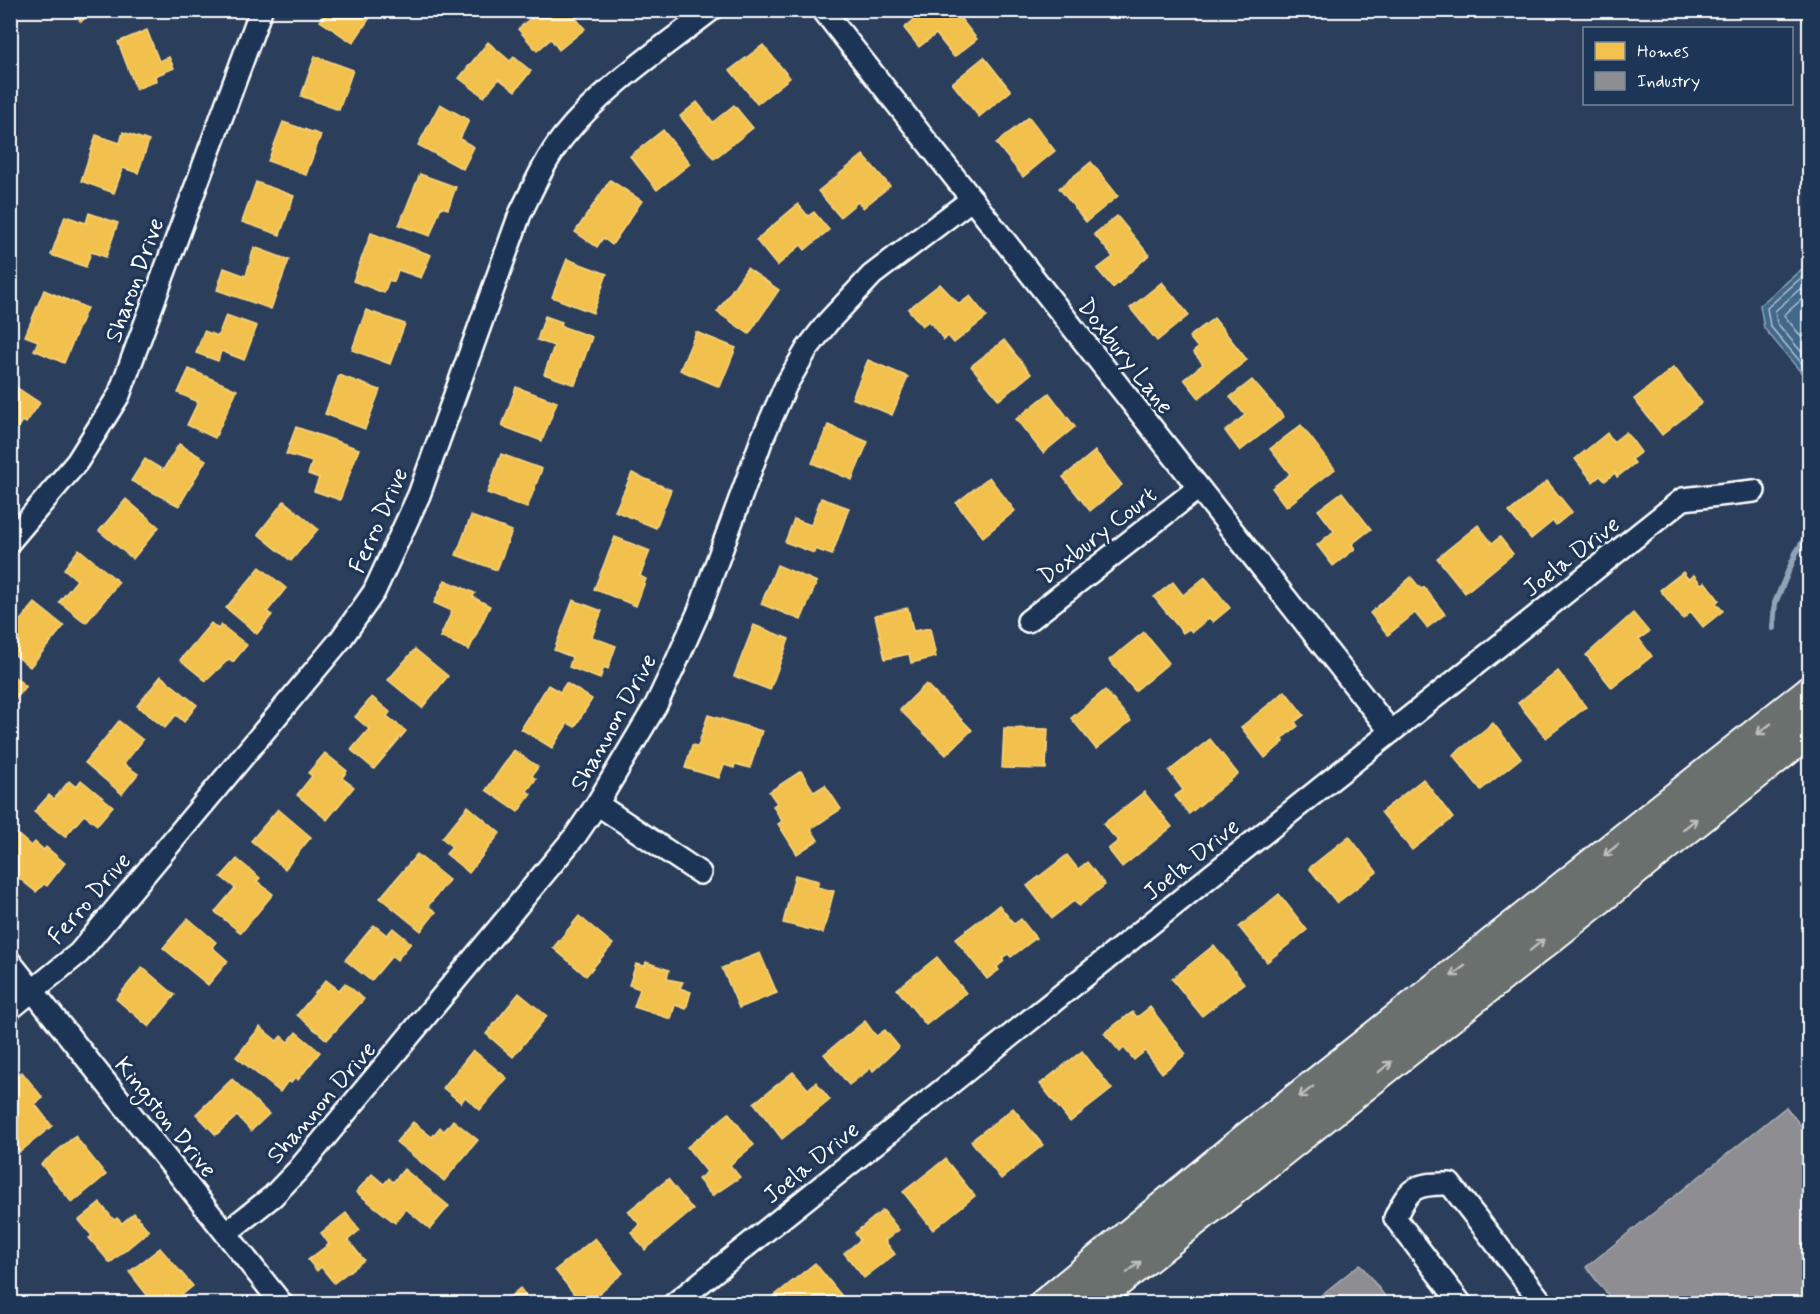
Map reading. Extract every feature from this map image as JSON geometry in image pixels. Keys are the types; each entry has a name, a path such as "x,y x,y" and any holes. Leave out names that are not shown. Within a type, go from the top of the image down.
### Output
{"highway":[{"path":"1046,1304 1242,1143 1809,692"},
{"path":"1088,1304 1809,730"}],"street":[{"name":"Ferro Drive","path":"10,1009 79,953 341,639 374,592 419,495 520,214 537,177 562,138 587,111 711,10"},
{"name":"Doxbury Lane","path":"823,10 1390,732"},
{"name":"Sharon Drive","path":"10,542 77,462 119,395 258,11"},
{"name":"Shannon Drive","path":"226,1233 273,1196 341,1120 576,835 656,705 699,611 762,439 786,385 807,349 835,314 872,275 972,199"},
{"name":"Doxbury Court","path":"1028,621 1197,489"},
{"name":"Joela Drive","path":"674,1304 1683,499 1754,490"},
{"path":"597,804 700,873"},
{"name":"Kingston Drive","path":"10,962 282,1304"},
{"path":"1461,1304 1395,1218 1405,1195 1424,1183 1450,1184 1544,1304"}],"water":[{"path":"1809,263 1809,382 1764,328 1760,305"}],"building: Homes":[{"path":"70,10 93,10 81,22"},
{"path":"327,10 375,10 353,43 320,21"},
{"path":"540,10 569,10 585,29 559,50 551,39 537,51 518,29"},
{"path":"926,10 931,13 954,10 977,39 954,57 936,34 919,47 904,28"},
{"path":"147,30 159,61 169,57 174,68 155,76 157,81 136,89 118,42"},
{"path":"488,42 510,61 514,57 531,71 515,91 499,79 484,97 459,78"},
{"path":"763,45 790,78 757,104 730,70"},
{"path":"315,56 353,70 339,110 301,96"},
{"path":"984,57 1011,91 979,117 952,83"},
{"path":"697,102 713,122 734,105 753,128 714,159 680,116"},
{"path":"440,104 469,120 460,139 474,147 463,169 418,145"},
{"path":"1029,117 1055,151 1023,177 996,143"},
{"path":"283,122 321,135 306,175 268,161"},
{"path":"663,130 690,164 657,190 630,156"},
{"path":"123,132 149,141 138,173 123,168 114,193 81,181 96,135 120,143"},
{"path":"863,155 890,186 863,208 858,202 840,217 818,191"},
{"path":"1091,162 1118,196 1086,222 1059,188"},
{"path":"420,174 456,187 448,209 441,207 430,236 399,225"},
{"path":"610,180 642,201 612,245 603,238 597,247 575,232"},
{"path":"256,182 294,196 280,235 242,222"},
{"path":"798,204 808,216 814,212 829,230 805,250 801,245 777,266 756,240"},
{"path":"89,213 118,223 106,257 91,252 86,267 51,255 65,216 86,223"},
{"path":"1117,216 1149,255 1113,288 1097,269 1113,257 1094,234"},
{"path":"371,233 431,255 421,278 398,270 394,282 389,280 384,293 353,281"},
{"path":"254,247 289,260 271,309 217,290 224,268 246,276"},
{"path":"567,259 607,274 593,313 552,297"},
{"path":"747,268 779,290 749,334 717,312"},
{"path":"1162,282 1189,315 1157,341 1130,308"},
{"path":"940,284 959,304 970,296 987,317 954,343 948,336 944,340 929,321 922,326 908,309"},
{"path":"44,290 87,308 64,363 34,350 38,341 25,336"},
{"path":"366,310 405,324 390,364 352,350"},
{"path":"226,315 257,326 244,360 221,351 218,361 196,353 204,331 218,336"},
{"path":"545,316 562,322 561,326 592,337 575,385 544,374 554,346 537,340"},
{"path":"1214,318 1247,360 1199,398 1184,379 1203,364 1193,352 1198,348 1189,337"},
{"path":"696,332 736,348 720,387 680,370"},
{"path":"1004,340 1031,374 999,400 971,366"},
{"path":"868,360 908,377 892,415 852,398"},
{"path":"1674,367 1702,403 1662,435 1634,399"},
{"path":"189,369 237,390 215,438 187,425 198,402 178,393"},
{"path":"339,375 380,390 365,429 325,414"},
{"path":"1252,380 1284,417 1240,451 1225,431 1245,415 1230,397"},
{"path":"10,383 40,403 26,423 22,421 10,439"},
{"path":"516,387 557,402 542,441 502,426"},
{"path":"1049,393 1075,427 1043,453 1016,419"},
{"path":"828,425 868,442 852,480 812,463"},
{"path":"1301,425 1335,469 1286,507 1272,488 1290,474 1270,449"},
{"path":"296,427 359,449 340,500 314,491 319,478 308,474 312,462 286,454"},
{"path":"1626,432 1641,452 1632,459 1635,463 1617,477 1615,473 1605,481 1600,476 1593,482 1575,459 1607,433 1613,442"},
{"path":"179,444 206,460 179,506 131,481 145,459 163,470"},
{"path":"1095,451 1122,485 1090,511 1063,477"},
{"path":"501,454 542,469 527,508 487,493"},
{"path":"632,473 671,490 656,528 615,511"},
{"path":"989,477 1015,511 983,537 956,503"},
{"path":"1547,481 1572,512 1556,525 1553,521 1531,539 1509,512"},
{"path":"1342,492 1371,529 1352,544 1355,549 1333,566 1317,545 1334,531 1318,510"},
{"path":"821,498 849,508 832,555 815,549 814,553 785,542 794,519 811,525"},
{"path":"126,499 159,527 133,559 99,531"},
{"path":"284,501 318,529 291,561 258,534"},
{"path":"471,516 512,531 497,570 456,555"},
{"path":"1478,525 1492,543 1500,537 1513,554 1465,593 1437,558"},
{"path":"615,537 650,551 640,576 646,579 636,606 594,589"},
{"path":"79,549 119,582 86,623 59,602 77,580 64,569"},
{"path":"777,565 817,582 801,620 761,604"},
{"path":"260,567 286,588 267,612 272,615 257,634 226,608"},
{"path":"1683,572 1688,579 1694,575 1701,584 1705,582 1719,600 1716,603 1723,611 1703,627 1691,612 1683,619 1660,590"},
{"path":"1205,577 1230,608 1213,622 1209,618 1192,632 1189,629 1183,633 1154,597 1173,582 1183,595"},
{"path":"1411,577 1421,589 1424,587 1445,614 1427,628 1415,613 1388,635 1370,613"},
{"path":"445,580 475,593 473,597 490,606 469,650 440,637 452,611 434,603"},
{"path":"573,600 602,611 592,637 616,646 608,669 604,667 600,679 569,667 572,657 554,650"},
{"path":"35,603 64,626 30,667 10,651 10,632"},
{"path":"908,608 913,631 930,628 936,657 911,663 909,654 885,659 875,615"},
{"path":"1633,613 1649,632 1639,639 1652,656 1612,688 1586,655"},
{"path":"211,623 218,629 221,625 247,645 233,662 229,659 206,681 180,660"},
{"path":"754,625 789,639 770,690 734,676"},
{"path":"1144,632 1169,663 1135,691 1109,660"},
{"path":"415,649 448,676 422,708 388,680"},
{"path":"1558,671 1586,707 1546,738 1518,703"},
{"path":"10,673 26,686 10,706"},
{"path":"161,676 197,705 184,722 176,715 165,728 137,706"},
{"path":"566,683 592,699 575,727 568,723 552,748 521,729 548,685 560,692"},
{"path":"926,684 972,730 946,755 900,710"},
{"path":"1105,690 1131,721 1096,749 1071,718"},
{"path":"1285,691 1304,715 1295,722 1298,726 1281,739 1284,742 1265,758 1241,727"},
{"path":"372,697 390,712 387,716 406,731 374,769 351,750 369,729 355,717"},
{"path":"708,715 762,731 750,768 735,764 734,768 724,765 719,778 685,768 692,745 698,746"},
{"path":"119,721 143,740 124,764 138,774 122,794 85,763"},
{"path":"1493,723 1521,758 1481,790 1453,755"},
{"path":"1004,728 1048,729 1046,769 1002,768"},
{"path":"1210,739 1238,774 1189,814 1175,796 1183,790 1169,771"},
{"path":"514,750 538,767 532,776 536,779 527,791 531,794 518,812 486,790"},
{"path":"325,753 347,771 342,778 354,787 327,820 297,795 312,776 308,773"},
{"path":"801,771 814,792 825,785 841,809 811,829 818,840 797,854 778,824 782,821 773,806 777,803 769,792"},
{"path":"1423,779 1453,818 1412,850 1381,812"},
{"path":"81,780 113,806 97,825 84,815 65,837 34,812 49,795 54,799 69,781 76,787"},
{"path":"1144,792 1172,827 1122,867 1108,849 1118,841 1103,824"},
{"path":"468,806 500,833 469,873 446,854 452,847 442,838"},
{"path":"278,809 311,837 285,869 251,841"},
{"path":"15,832 31,846 35,842 44,850 46,847 65,863 47,886 44,884 36,892 10,871 10,837"},
{"path":"1349,836 1377,872 1337,903 1309,868"},
{"path":"417,854 449,880 428,906 436,912 421,931 380,898"},
{"path":"1067,855 1078,869 1087,862 1105,885 1079,906 1074,901 1052,918 1027,886"},
{"path":"237,859 260,878 257,881 273,894 241,933 215,912 235,888 221,877"},
{"path":"795,875 819,881 817,887 834,891 823,933 783,923"},
{"path":"1279,894 1307,930 1267,962 1239,927"},
{"path":"999,905 1014,924 1021,919 1036,938 1011,957 1008,954 1002,958 1004,961 997,967 999,970 987,979 955,939"},
{"path":"579,916 613,944 586,976 553,948"},
{"path":"188,918 216,942 212,947 228,961 208,985 163,948"},
{"path":"374,925 387,935 393,928 411,943 397,960 392,956 371,981 345,960"},
{"path":"1214,945 1244,983 1202,1016 1172,979"},
{"path":"760,953 777,993 739,1008 722,968"},
{"path":"937,957 966,993 926,1025 897,989"},
{"path":"646,962 669,970 667,979 683,982 680,988 691,992 686,1009 675,1005 671,1019 634,1007 640,989 629,985 636,964 645,966"},
{"path":"142,967 175,995 149,1027 116,999"},
{"path":"326,980 339,990 345,983 364,999 327,1040 297,1015"},
{"path":"519,993 547,1016 513,1057 486,1034"},
{"path":"1150,1007 1186,1054 1162,1073 1145,1051 1134,1060 1124,1048 1120,1052 1104,1033 1133,1012 1137,1017"},
{"path":"865,1021 876,1036 885,1030 899,1047 873,1071 871,1068 849,1085 824,1054"},
{"path":"260,1027 277,1041 281,1036 288,1042 296,1032 320,1052 298,1080 295,1078 291,1083 288,1081 280,1092 236,1057"},
{"path":"473,1050 507,1078 480,1110 465,1097 461,1103 443,1088"},
{"path":"1082,1051 1112,1089 1070,1122 1040,1084"},
{"path":"22,1072 43,1098 35,1104 52,1126 20,1152 10,1140 10,1081"},
{"path":"793,1072 808,1089 816,1082 830,1100 782,1139 754,1103"},
{"path":"232,1079 269,1114 251,1131 237,1116 216,1135 196,1114"},
{"path":"1013,1108 1043,1145 1001,1179 971,1141"},
{"path":"729,1113 754,1145 730,1165 740,1177 712,1196 698,1179 707,1172 687,1147"},
{"path":"453,1120 478,1140 444,1181 396,1142 413,1122 432,1137 440,1127 444,1131"},
{"path":"75,1136 106,1175 72,1203 41,1164"},
{"path":"945,1159 975,1196 933,1230 903,1192"},
{"path":"404,1169 449,1206 430,1229 406,1209 395,1223 356,1192 372,1174 384,1184 389,1178 393,1182"},
{"path":"668,1179 693,1210 645,1250 631,1232 640,1225 628,1211"},
{"path":"100,1203 114,1220 117,1218 122,1223 134,1213 149,1231 110,1263 89,1238 92,1236 79,1220"},
{"path":"883,1210 899,1230 885,1241 895,1254 864,1278 844,1253 860,1240 855,1233"},
{"path":"346,1213 360,1230 348,1240 364,1260 334,1283 321,1267 317,1271 308,1260 329,1244 321,1233"},
{"path":"595,1238 623,1273 586,1304 582,1304 555,1270"},
{"path":"160,1248 193,1286 171,1304 164,1296 154,1304 129,1272"},
{"path":"815,1263 845,1300 841,1304 779,1304 774,1296"},
{"path":"520,1288 532,1304 501,1304"}],"building: Industry":[{"path":"1786,1107 1810,1137 1810,1304 1615,1304 1586,1267"},
{"path":"1360,1264 1391,1304 1310,1304"}],"waterway":[{"path":"1773,628 1775,603 1796,553 1810,530"}]}
